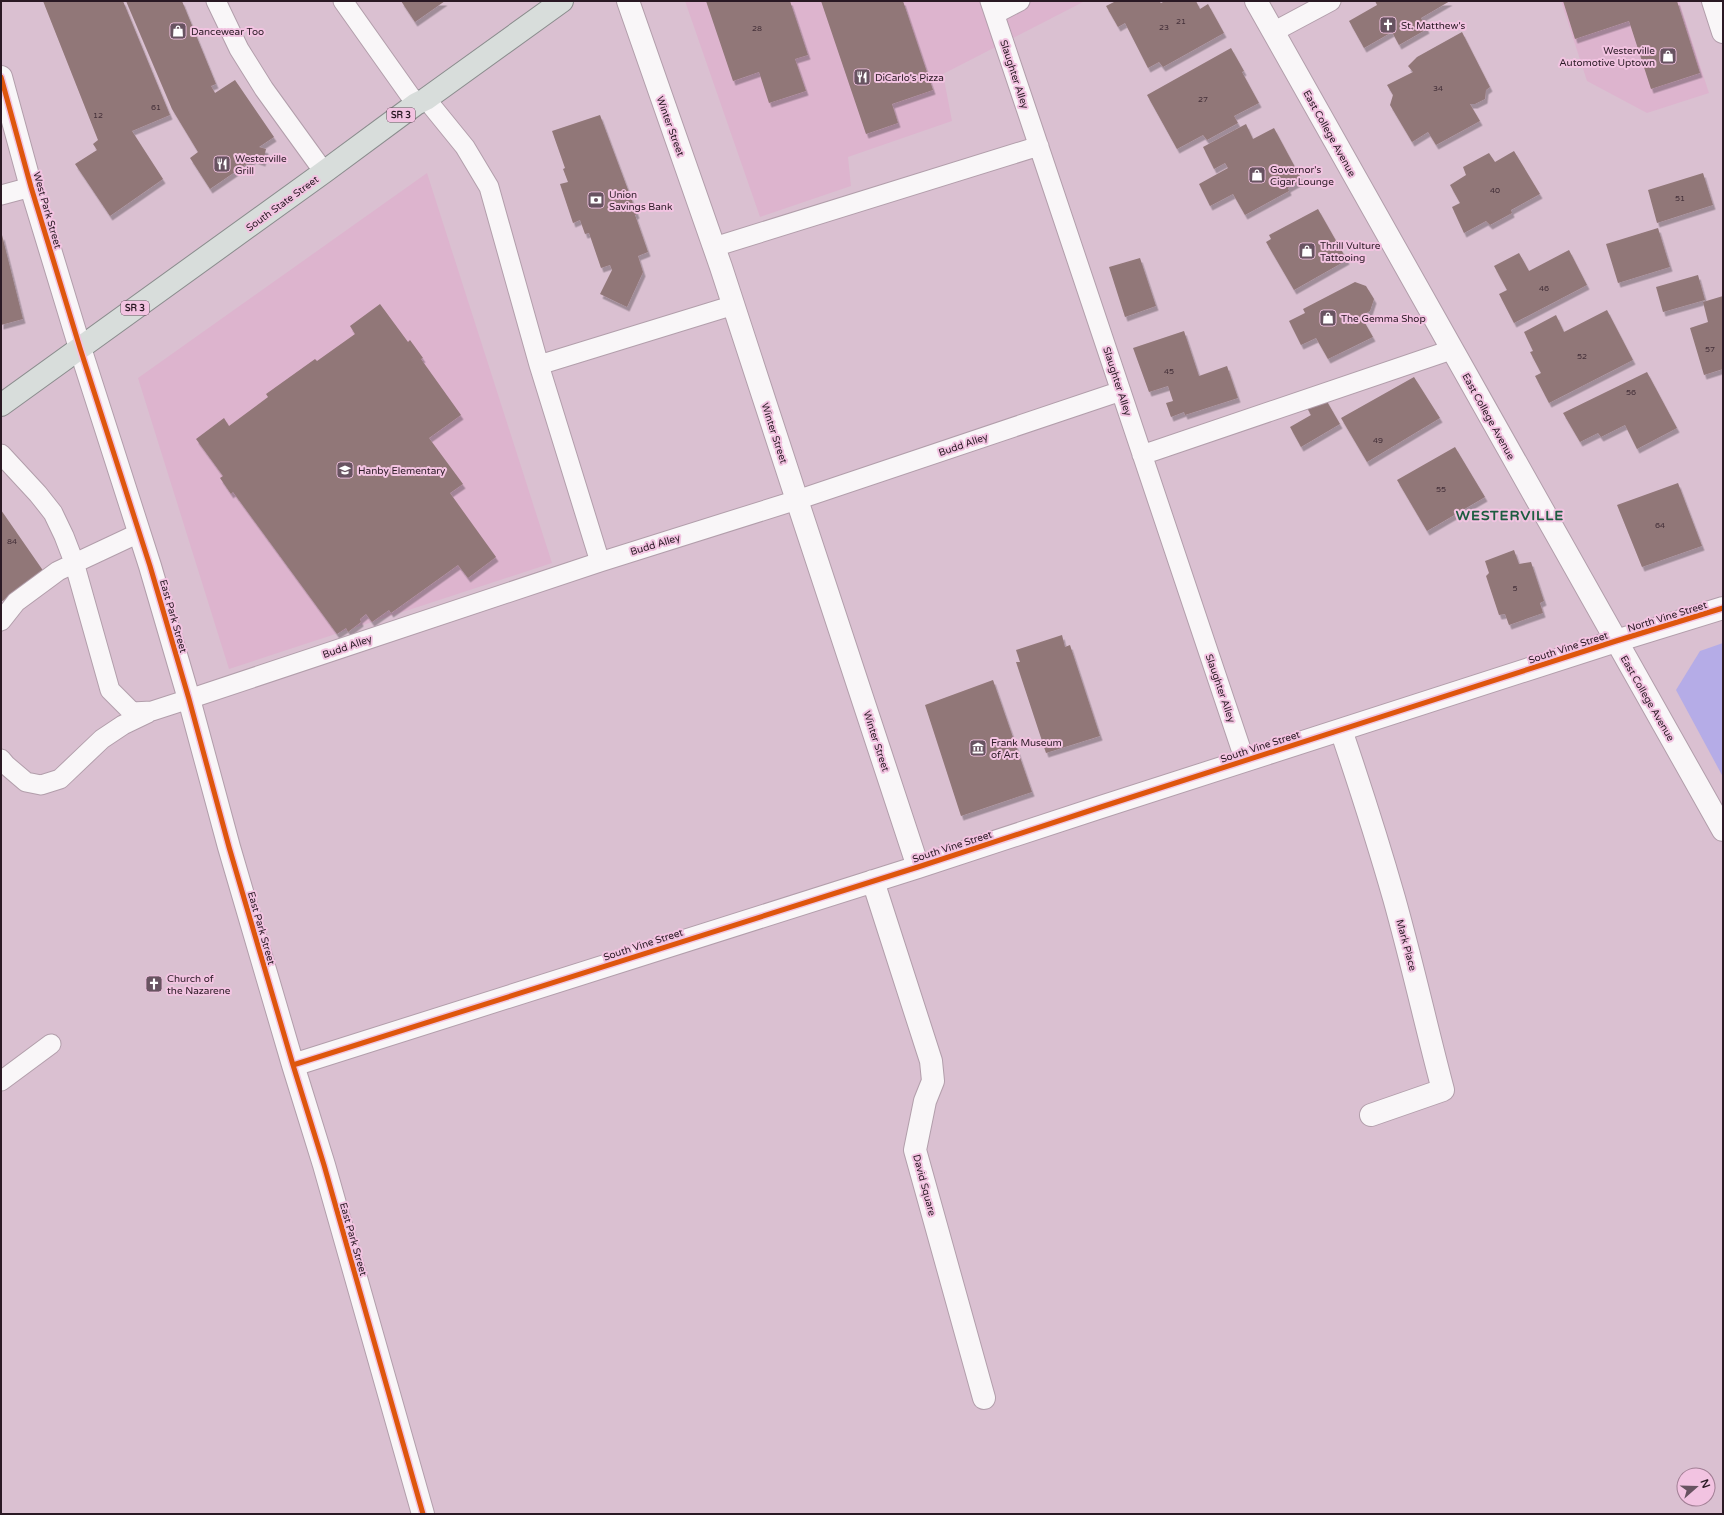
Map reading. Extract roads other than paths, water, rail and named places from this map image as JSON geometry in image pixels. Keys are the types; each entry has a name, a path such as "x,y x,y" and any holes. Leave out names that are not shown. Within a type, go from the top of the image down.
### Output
{"main road":[{"name":"South State Street","path":"1,405 562,1"}],"street":[{"name":"Winter Street","path":"628,1 734,305 796,500 918,867"},
{"name":"East College Avenue","path":"1256,1 1723,830"},
{"path":"1713,1 1723,32"},
{"name":"West Park Street","path":"1,77 31,187 80,348"},
{"name":"East Park Street","path":"80,348 139,533 189,699 229,847 292,1065 324,1165 423,1514"},
{"name":"North Vine Street","path":"1616,641 1723,608"},
{"name":"South Vine Street","path":"292,1065 918,867 1616,641"},
{"name":"Mark Place","path":"1341,730 1394,897 1416,979 1426,1028 1443,1090 1371,1115"},
{"name":"David Square","path":"873,881 931,1061 933,1081 925,1101 915,1150 984,1398"}],"lane":[{"path":"216,1 239,49 264,89 324,172"},
{"path":"342,1 421,102 465,147 489,187 539,365 600,562"},
{"path":"993,8 1020,1"},
{"path":"1273,32 1331,1"},
{"name":"Slaughter Alley","path":"993,8 1245,761"},
{"path":"714,247 1039,146"},
{"path":"1,195 31,187"},
{"path":"539,365 734,305"},
{"path":"1142,455 1452,350"},
{"name":"Budd Alley","path":"152,711 600,562 796,500 1121,391"},
{"path":"1,454 54,513 74,562 110,690 132,712 152,711"},
{"path":"1,621 16,602 52,575 74,562 139,533"},
{"path":"1,759 26,782 42,785 60,779 102,739 123,725 152,711"},
{"path":"1,1081 51,1044"}],"place":[{"name":"St. Matthew's","path":"1388,25"},
{"name":"Dancewear Too","path":"178,31"},
{"name":"Westerville Automotive Uptown","path":"1668,56"},
{"name":"DiCarlo's Pizza","path":"862,77"},
{"name":"Westerville Grill","path":"222,164"},
{"name":"Governor's Cigar Lounge","path":"1257,175"},
{"name":"Union Savings Bank","path":"596,200"},
{"name":"Thrill Vulture Tattooing","path":"1307,251"},
{"name":"The Gemma Shop","path":"1328,318"},
{"name":"Hanby Elementary","path":"345,470"},
{"name":"Frank Museum of Art","path":"978,748"},
{"name":"Church of the Nazarene","path":"154,984"}],"district":[{"name":"WESTERVILLE","path":"1510,515"}]}
